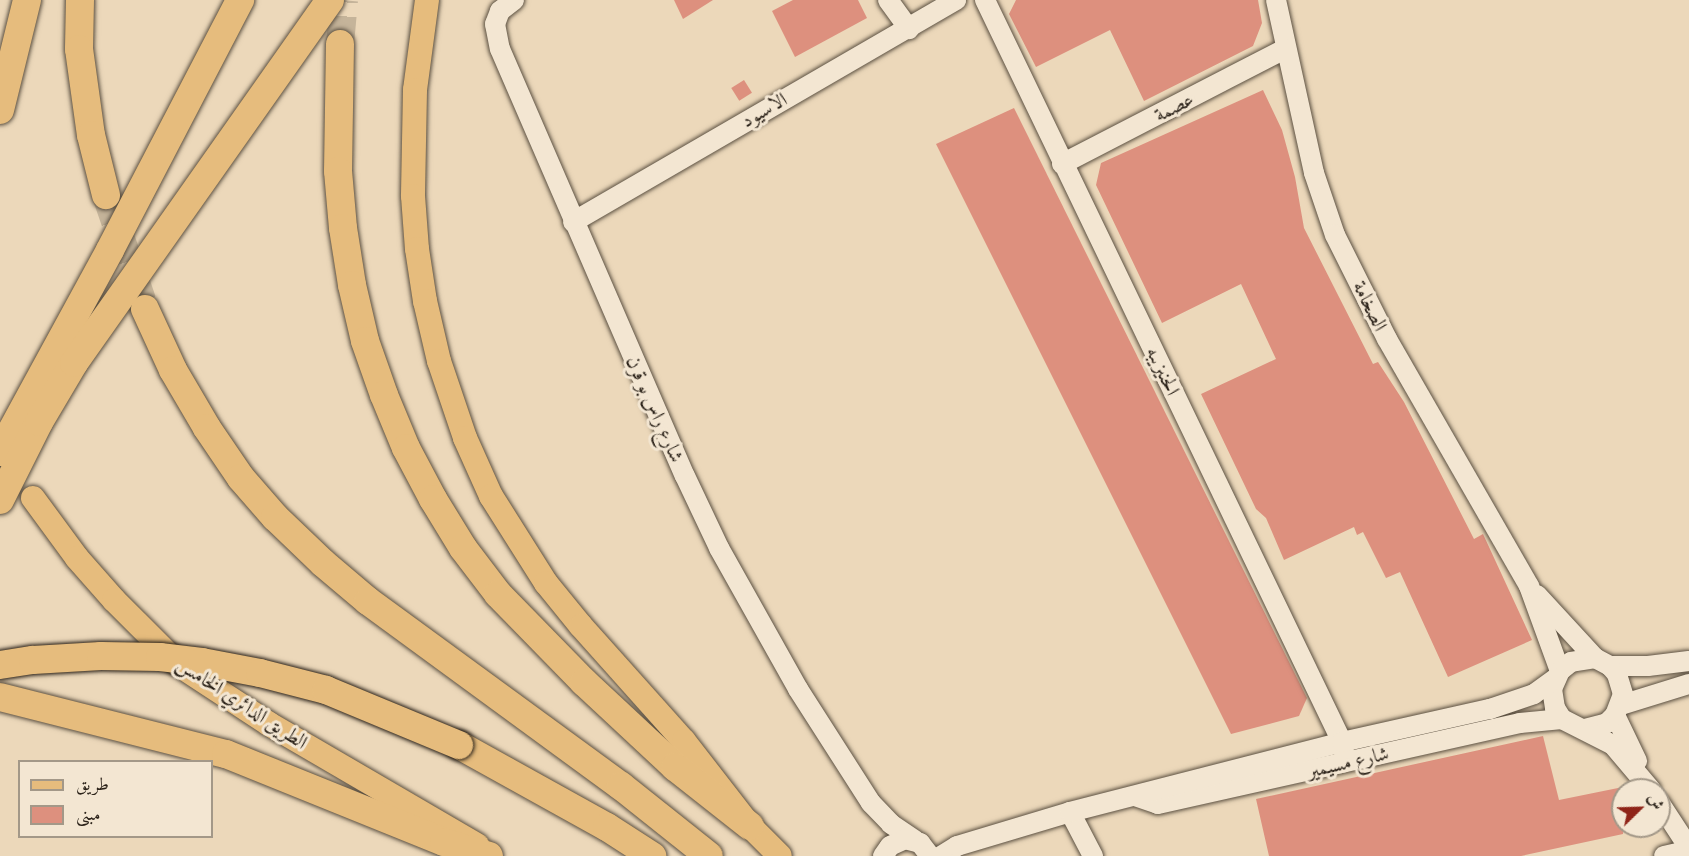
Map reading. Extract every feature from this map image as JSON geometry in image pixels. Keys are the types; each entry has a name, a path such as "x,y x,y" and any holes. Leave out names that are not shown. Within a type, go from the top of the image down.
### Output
{"highway":[{"path":"0,110 27,0"},
{"path":"80,0 79,49 91,135 106,195"},
{"path":"0,452 110,250 240,0"},
{"path":"0,500 39,422 74,363 330,0"},
{"path":"340,44 338,171 343,228 352,285 365,341 384,396 427,489 464,548 498,594 584,682 675,767 750,826"},
{"path":"145,309 173,370 207,428 241,477 307,548 368,601 621,786 709,856"},
{"path":"0,665 33,660 101,656 160,657 260,673 326,690 459,745 597,821 652,856"},
{"path":"0,697 226,754 444,842 489,856"}],"main road":[{"path":"428,0 420,37 414,111 413,196 417,249 424,301 439,361 465,438 491,496 546,583 581,626 684,741 750,826 780,856"},
{"name":"الطريق الدائري الخامس","path":"33,498 77,558 179,665 269,724 495,856"}],"street":[{"name":"شارع راس بو قرن","path":"514,0 500,11 495,24 500,49 573,222 719,548 798,689 871,803 891,824 933,849"},
{"path":"888,0 909,28"},
{"name":"الاسيود","path":"573,222 956,0"},
{"name":"الحنيزيبه","path":"985,0 1342,742 1346,762"},
{"name":"الصخامة","path":"1276,0 1285,50 1314,173 1335,235 1387,339 1529,586 1557,675"},
{"name":"عصمة","path":"1062,164 1285,50"},
{"name":"الصخامة","path":"1529,586 1602,662"},
{"path":"1640,778 1613,745 1562,719 1552,698 1557,675 1570,662 1648,666 1689,661"},
{"path":"1602,662 1622,684 1618,710 1647,778"},
{"name":"شارع مسيمير","path":"884,855 897,842 933,849 1342,742 1466,714 1534,694 1557,675"},
{"path":"1585,729 1607,723 1618,710 1689,684"},
{"path":"1466,714 1472,734"},
{"name":"شارع مسيمير","path":"1135,796 1158,804 1540,719 1562,719"},
{"name":"شارع راس بو قرن","path":"871,803 884,855"},
{"path":"1070,812 1093,856"},
{"path":"1664,856 1689,849 1671,821"}],"building":[{"path":"674,0 713,0 683,19"},
{"path":"793,0 858,0 867,18 795,57 772,11"},
{"path":"1016,0 1258,0 1262,23 1253,46 1144,101 1110,30 1036,67 1009,14"},
{"path":"744,80 752,93 739,101 731,88"},
{"path":"1263,90 1282,130 1295,177 1304,228 1373,364 1378,362 1404,402 1474,539 1483,534 1532,640 1448,677 1400,572 1386,578 1363,532 1357,535 1354,527 1284,560 1266,518 1256,509 1201,394 1276,359 1241,284 1162,323 1096,185 1101,163"},
{"path":"1014,108 1307,698 1299,716 1231,734 936,144"},
{"path":"1543,736 1559,800 1611,789 1611,837 1521,856 1269,856 1256,799"}],"tunnel":[{"path":"340,44 344,0"},
{"path":"106,195 145,309"}]}
